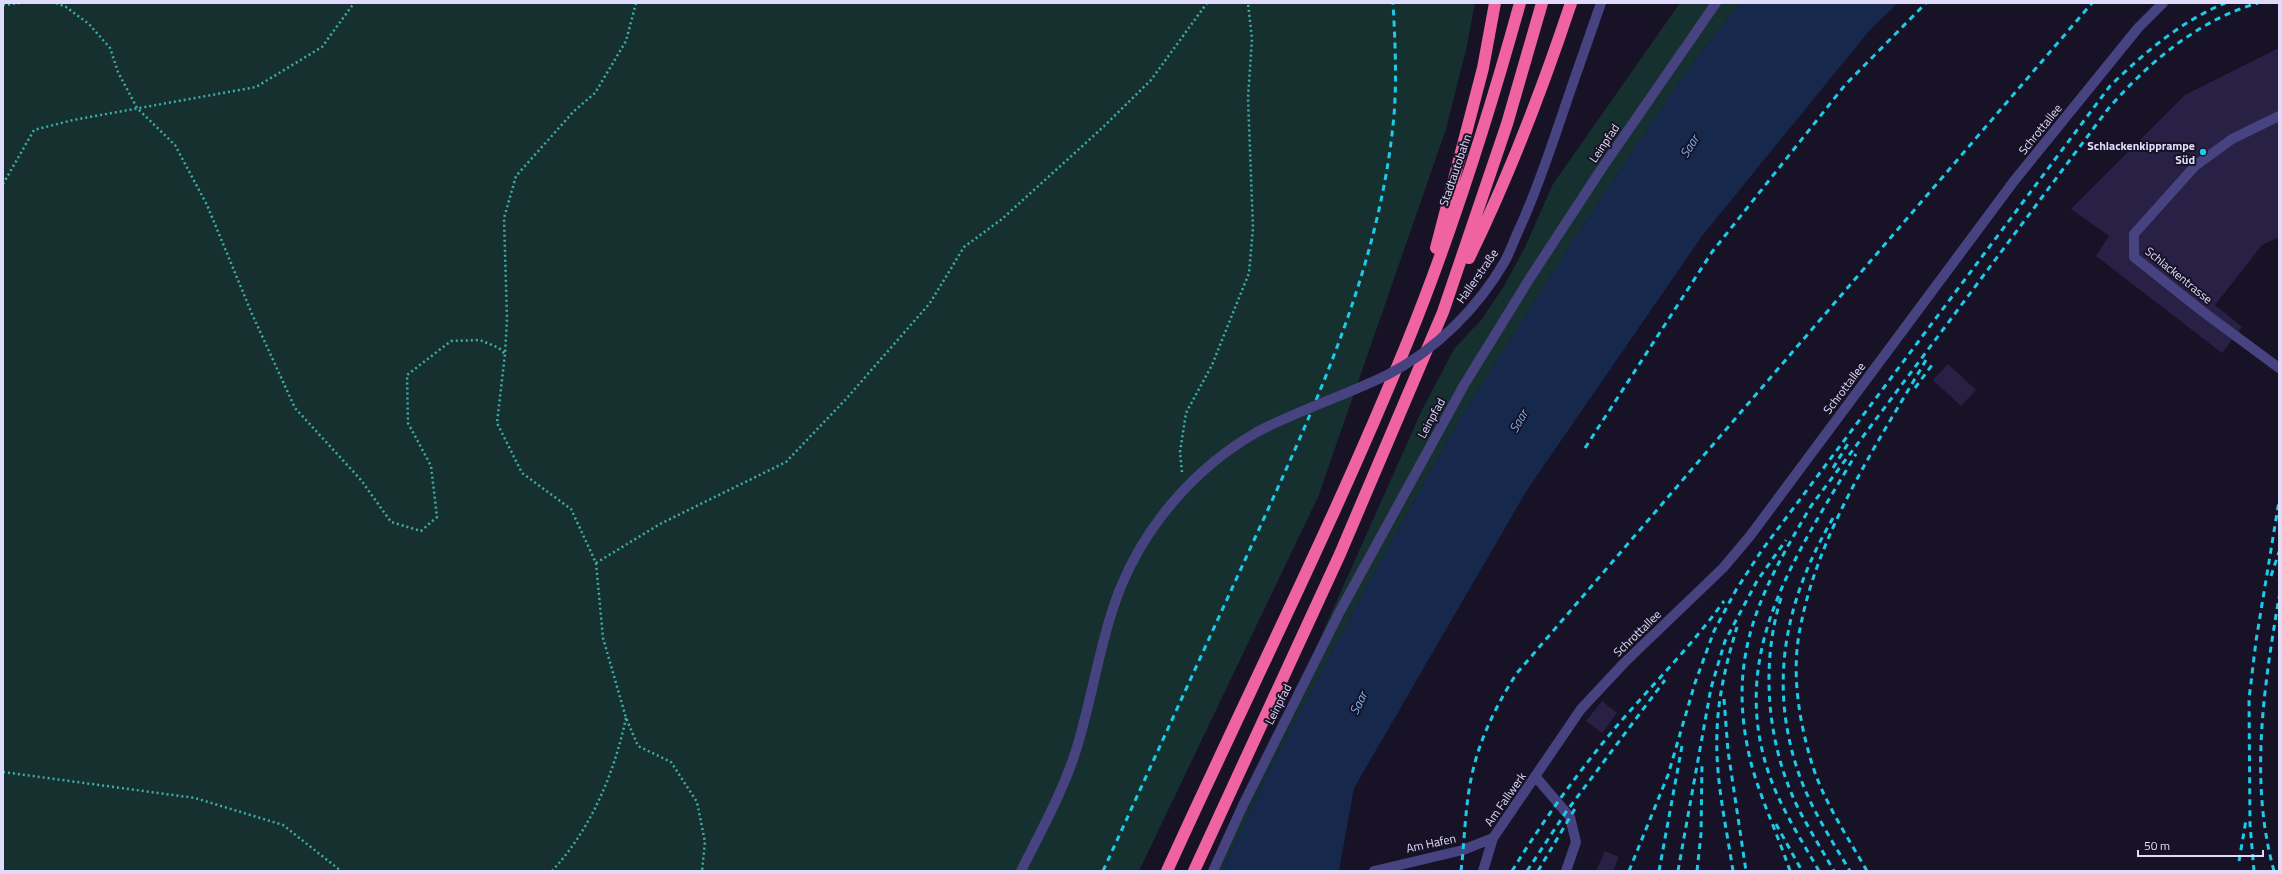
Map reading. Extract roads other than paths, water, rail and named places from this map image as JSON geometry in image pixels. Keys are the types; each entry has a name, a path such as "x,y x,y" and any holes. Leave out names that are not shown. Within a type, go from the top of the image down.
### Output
{"highway":[{"path":"1427,290 1440,226 1483,68 1495,3"},
{"name":"Stadtautobahn","path":"1167,871 1320,544 1407,342 1427,290 1486,121 1520,3"},
{"path":"1443,312 1507,124 1542,3"},
{"path":"1194,871 1337,561 1443,312 1492,211 1548,72 1571,3"}],"street":[{"name":"Hallerstraße","path":"1021,871 1061,790 1077,748 1107,630 1120,589 1137,554 1155,526 1184,489 1226,452 1257,432 1296,413 1387,374 1419,354 1453,327 1478,300 1505,260 1532,198 1601,3"},
{"name":"Leinpfad","path":"1212,871 1243,805 1339,612 1464,385 1530,278 1602,168 1716,3"},
{"name":"Schrottallee","path":"1535,776 1581,709 1625,662 1722,568 1750,536 2014,181 2138,28 2163,3"},
{"name":"Schlackentrasse","path":"2279,116 2232,139 2195,166 2134,234 2134,257 2202,311 2279,368"},
{"name":"Am Fallwerk","path":"1483,871 1493,838 1535,776 1570,817 1576,842 1566,871"},
{"name":"Am Hafen","path":"1374,871 1463,850 1493,838"}],"water":[{"name":"Saar","path":"1740,3 1898,3 1869,31 1702,236 1527,490 1354,788 1339,871 1222,871 1271,767 1361,597 1456,425 1567,250 1690,66"}],"railway":[{"path":"1103,871 1293,454 1338,344 1358,288 1374,231 1386,174 1394,115 1396,73 1393,3"},
{"path":"1585,448 1712,252 1845,85 1926,3"},
{"path":"1461,871 1468,795 1476,757 1485,732 1503,696 1517,673 2092,3"},
{"path":"1629,871 1668,775 1695,683 1714,631 1736,590 1762,550 2110,86 2163,39 2193,19 2225,3"},
{"path":"1790,871 1751,763 1744,725 1742,690 1745,658 1752,628 1762,598 1792,538 1811,506 2108,109 2140,75 2176,45 2215,20 2258,3"},
{"path":"1867,871 1829,805 1817,778 1807,748 1800,714 1796,680 1797,646 1809,593 1820,558 1835,523 1869,456 1926,360"},
{"path":"1915,388 1932,365"},
{"path":"1833,468 1849,442"},
{"path":"1819,871 1786,813 1770,777 1759,732 1756,689 1762,647 1774,607 1791,568 1811,530 1856,454"},
{"path":"2254,871 2250,824 2249,699 2256,641 2279,501"},
{"path":"1833,518 1816,549 1803,580 1793,612 1786,644 1783,676 1784,709 1790,743 1800,777 1810,801 1850,871"},
{"path":"1678,871 1711,688 1725,641 1757,581 1786,540"},
{"path":"2271,576 2279,552"},
{"path":"2274,871 2266,837 2262,803 2261,768 2264,700 2279,597"},
{"path":"1781,598 1774,624 1770,650 1769,677 1773,731 1779,758 1798,808 1834,871"},
{"path":"1512,871 1577,775 1621,721 1687,647 1724,601"},
{"path":"1733,871 1719,784 1717,732 1719,705 1724,678 1737,627"},
{"path":"1527,871 1566,812 1665,680"},
{"path":"1724,699 1728,751 1746,871"},
{"path":"1659,871 1682,746"},
{"path":"1697,871 1701,834 1702,762"},
{"path":"1538,871 1576,807"},
{"path":"2239,861 2246,820"},
{"path":"1776,824 1802,871"}],"place":[{"name":"Schlackenkipprampe Süd","path":"2203,152"}]}
